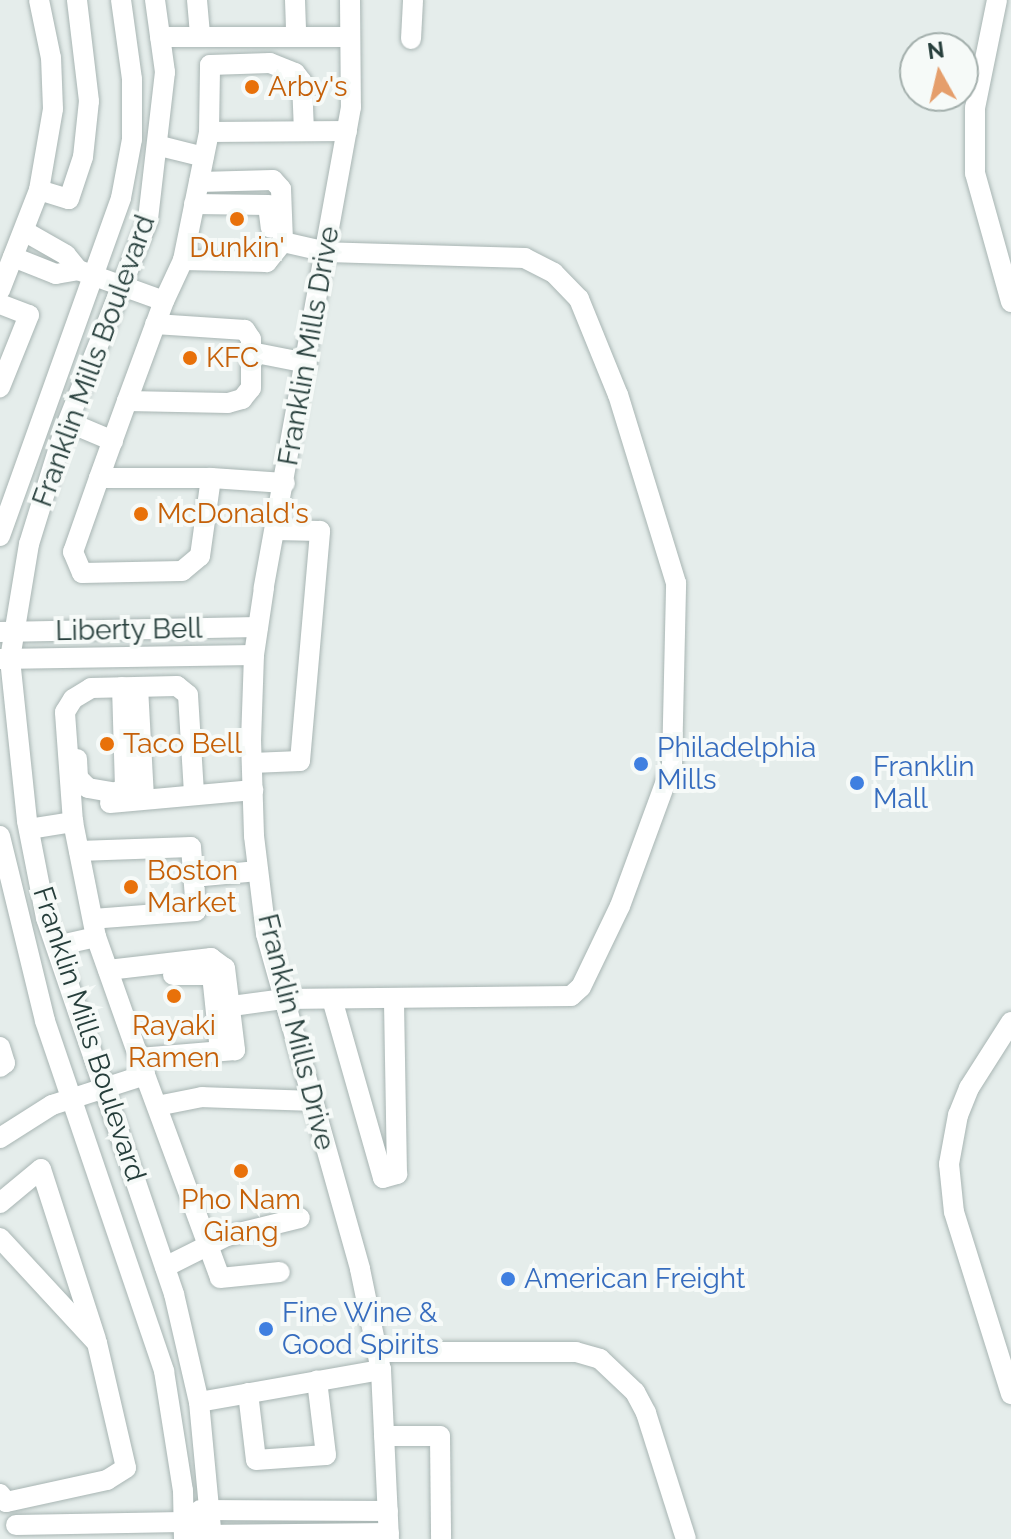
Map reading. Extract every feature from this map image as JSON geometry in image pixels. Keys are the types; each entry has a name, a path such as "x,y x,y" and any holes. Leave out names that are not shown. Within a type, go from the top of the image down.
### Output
{"street":[{"path":"0,290 39,190 53,109 51,58 39,0"},
{"path":"39,190 69,199 83,157 89,101 77,0"},
{"name":"Franklin Mills Boulevard","path":"0,536 85,273 121,198 132,139 130,54 121,0"},
{"name":"Franklin Mills Boulevard","path":"155,0 165,72 160,146 148,220 68,422 29,544 7,632 5,659 29,829 56,946 165,1267 199,1402 211,1526"},
{"path":"197,0 200,37"},
{"path":"295,0 296,37"},
{"name":"Franklin Mills Drive","path":"350,0 347,131 258,627 254,655 252,763 258,871 266,934 360,1269 379,1361 389,1536"},
{"path":"411,39 413,0"},
{"path":"997,0 975,108 975,173 1011,302"},
{"path":"160,37 350,37"},
{"path":"211,478 200,556 182,571 82,573 73,552 155,324 183,260 209,132 210,65 270,63 295,73 302,82 304,131"},
{"path":"209,132 347,131"},
{"path":"160,146 204,157"},
{"path":"183,260 267,262 283,242 281,189 273,180 199,182"},
{"path":"194,204 268,205 271,232 259,262"},
{"path":"24,231 66,255 85,273"},
{"path":"232,1006 283,999 558,999 581,987 620,906 672,765 678,605 618,395 579,299 554,273 525,258 327,252 283,242"},
{"path":"13,257 56,274 85,273 164,301"},
{"path":"0,304 29,315 0,387"},
{"path":"127,401 242,399 251,388 251,339 235,325 155,324"},
{"path":"251,352 307,363"},
{"path":"68,422 113,441"},
{"path":"99,478 211,478 285,483"},
{"path":"252,763 300,761 320,531 275,530"},
{"name":"Liberty Bell","path":"7,632 258,627"},
{"name":"Liberty Bell","path":"5,659 254,655"},
{"path":"194,794 188,695 177,686 91,688 73,699 65,712 73,822 94,928 142,1066 220,1278 280,1272"},
{"path":"73,699 78,778 88,788 115,793 125,788 128,778 130,687"},
{"path":"130,687 144,797"},
{"path":"71,800 114,804 144,797 253,790"},
{"path":"29,829 73,822"},
{"name":"Franklin Mills Boulevard","path":"0,836 45,1021 164,1371 184,1526"},
{"path":"56,946 94,928 196,911 191,847 79,851"},
{"path":"193,877 258,871"},
{"path":"0,1138 17,1123 72,1098 103,1089 142,1066 235,1050 238,1044 232,1006 220,960 110,974"},
{"path":"110,974 212,975 220,1051"},
{"path":"332,999 383,1178 397,1174 394,999"},
{"path":"1011,1022 969,1088 958,1115 949,1164 954,1212 1011,1394"},
{"path":"0,1047 5,1063 0,1067"},
{"path":"157,1106 202,1097 311,1101"},
{"path":"0,1203 41,1169 97,1343 126,1468 107,1480 2,1498 15,1532 211,1526 389,1536"},
{"path":"165,1267 208,1244 300,1218"},
{"path":"0,1238 97,1343"},
{"path":"199,1402 317,1381 379,1361 576,1352 600,1359 635,1392 686,1539"},
{"path":"248,1393 256,1460 326,1455 317,1381"},
{"path":"384,1436 440,1436 441,1539"},
{"path":"211,1526 388,1511"}],"place":[{"name":"Arby's","path":"252,87"},
{"name":"Dunkin'","path":"237,219"},
{"name":"KFC","path":"190,358"},
{"name":"McDonald's","path":"141,514"},
{"name":"Taco Bell","path":"107,744"},
{"name":"Philadelphia Mills","path":"641,764"},
{"name":"Franklin Mall","path":"857,783"},
{"name":"Boston Market","path":"131,887"},
{"name":"Rayaki Ramen","path":"174,996"},
{"name":"Pho Nam Giang","path":"241,1171"},
{"name":"American Freight","path":"508,1279"},
{"name":"Fine Wine & Good Spirits","path":"266,1329"}]}
